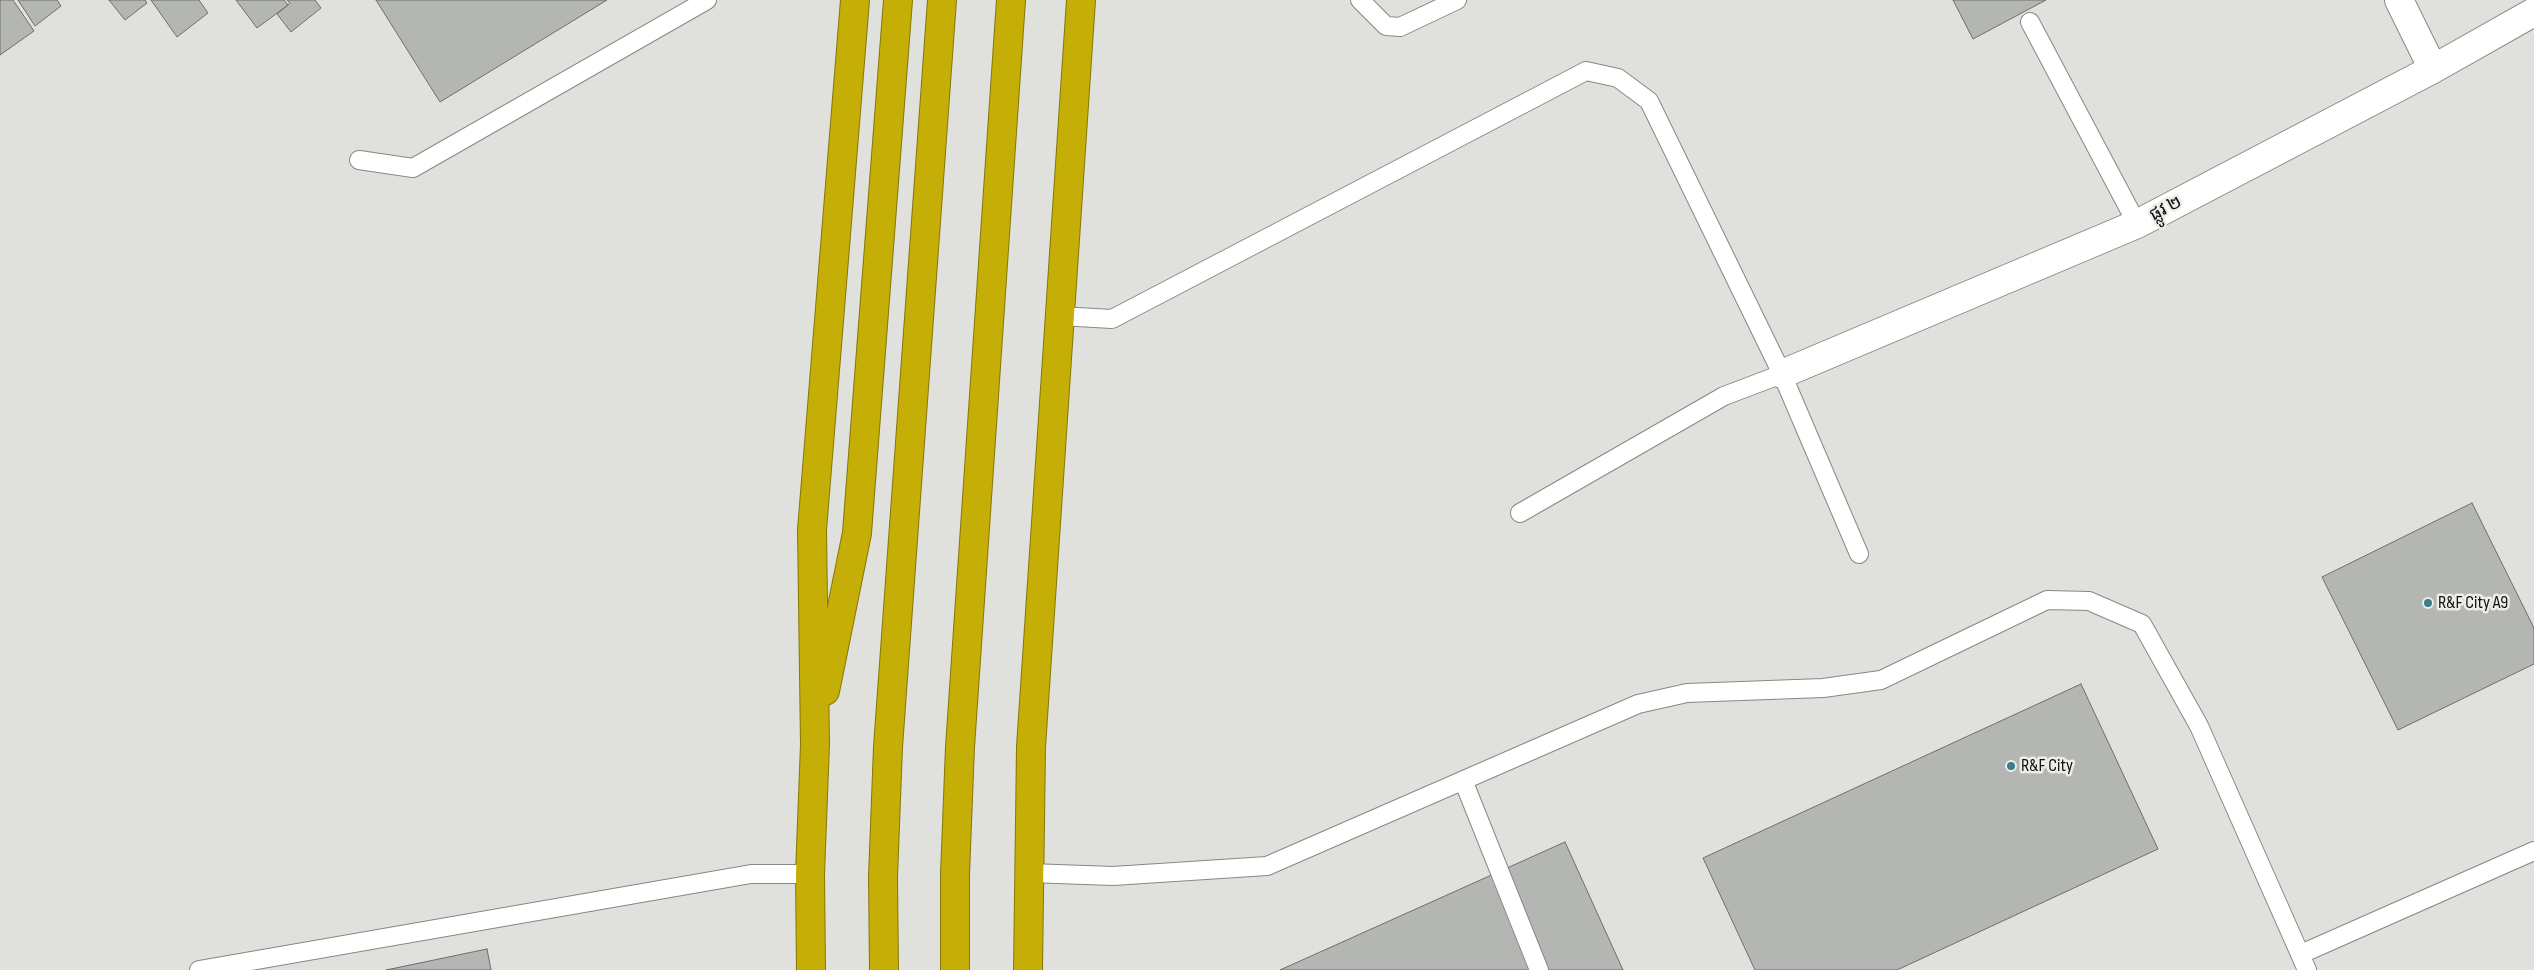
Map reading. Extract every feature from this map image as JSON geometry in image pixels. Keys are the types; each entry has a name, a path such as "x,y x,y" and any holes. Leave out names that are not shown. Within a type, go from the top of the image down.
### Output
{"highway":[{"path":"811,970 810,874 815,744 812,530 855,0"},
{"path":"815,744 857,533 898,0"},
{"path":"884,970 883,877 888,747 942,0"},
{"path":"955,970 955,874 960,747 1011,0"},
{"path":"1028,970 1031,747 1081,0"}],"street":[{"path":"2399,0 2433,69"},
{"name":"ផ្លូវ ២","path":"1782,374 2137,224 2433,69 2534,12"}],"lane":[{"path":"359,160 413,168 707,0"},
{"path":"1360,0 1386,26 1400,27 1457,0"},
{"path":"2030,22 2137,224"},
{"path":"1059,316 1112,319 1586,71 1618,78 1649,101 1782,374 1858,554"},
{"path":"1520,512 1724,396 1782,374"},
{"path":"1028,872 1113,876 1267,866 1638,704 1687,693 1824,688 1881,680 2047,600 2089,602 2142,624 2199,726 2304,962 2534,851"},
{"path":"1463,780 1539,970"},
{"path":"199,970 751,874 810,874"}],"building":[{"path":"0,0 13,0 34,31 0,55"},
{"path":"18,0 57,0 61,6 35,26"},
{"path":"109,0 145,0 147,3 125,20"},
{"path":"151,0 199,0 208,13 177,37"},
{"path":"236,0 284,0 288,5 257,28"},
{"path":"287,0 315,0 321,8 291,32 277,14 290,3"},
{"path":"376,0 607,0 440,102"},
{"path":"1953,0 2046,0 1973,39"},
{"name":"R&F City A9","path":"2472,503 2534,628 2534,664 2398,730 2322,577"},
{"name":"R&F City","path":"2081,684 2158,849 1897,970 1755,970 1703,858"},
{"path":"1565,842 1623,970 1280,970"},
{"path":"487,949 491,970 386,970"}],"place":[{"name":"R&F City A9","path":"2428,603"},
{"name":"R&F City","path":"2011,766"}]}
